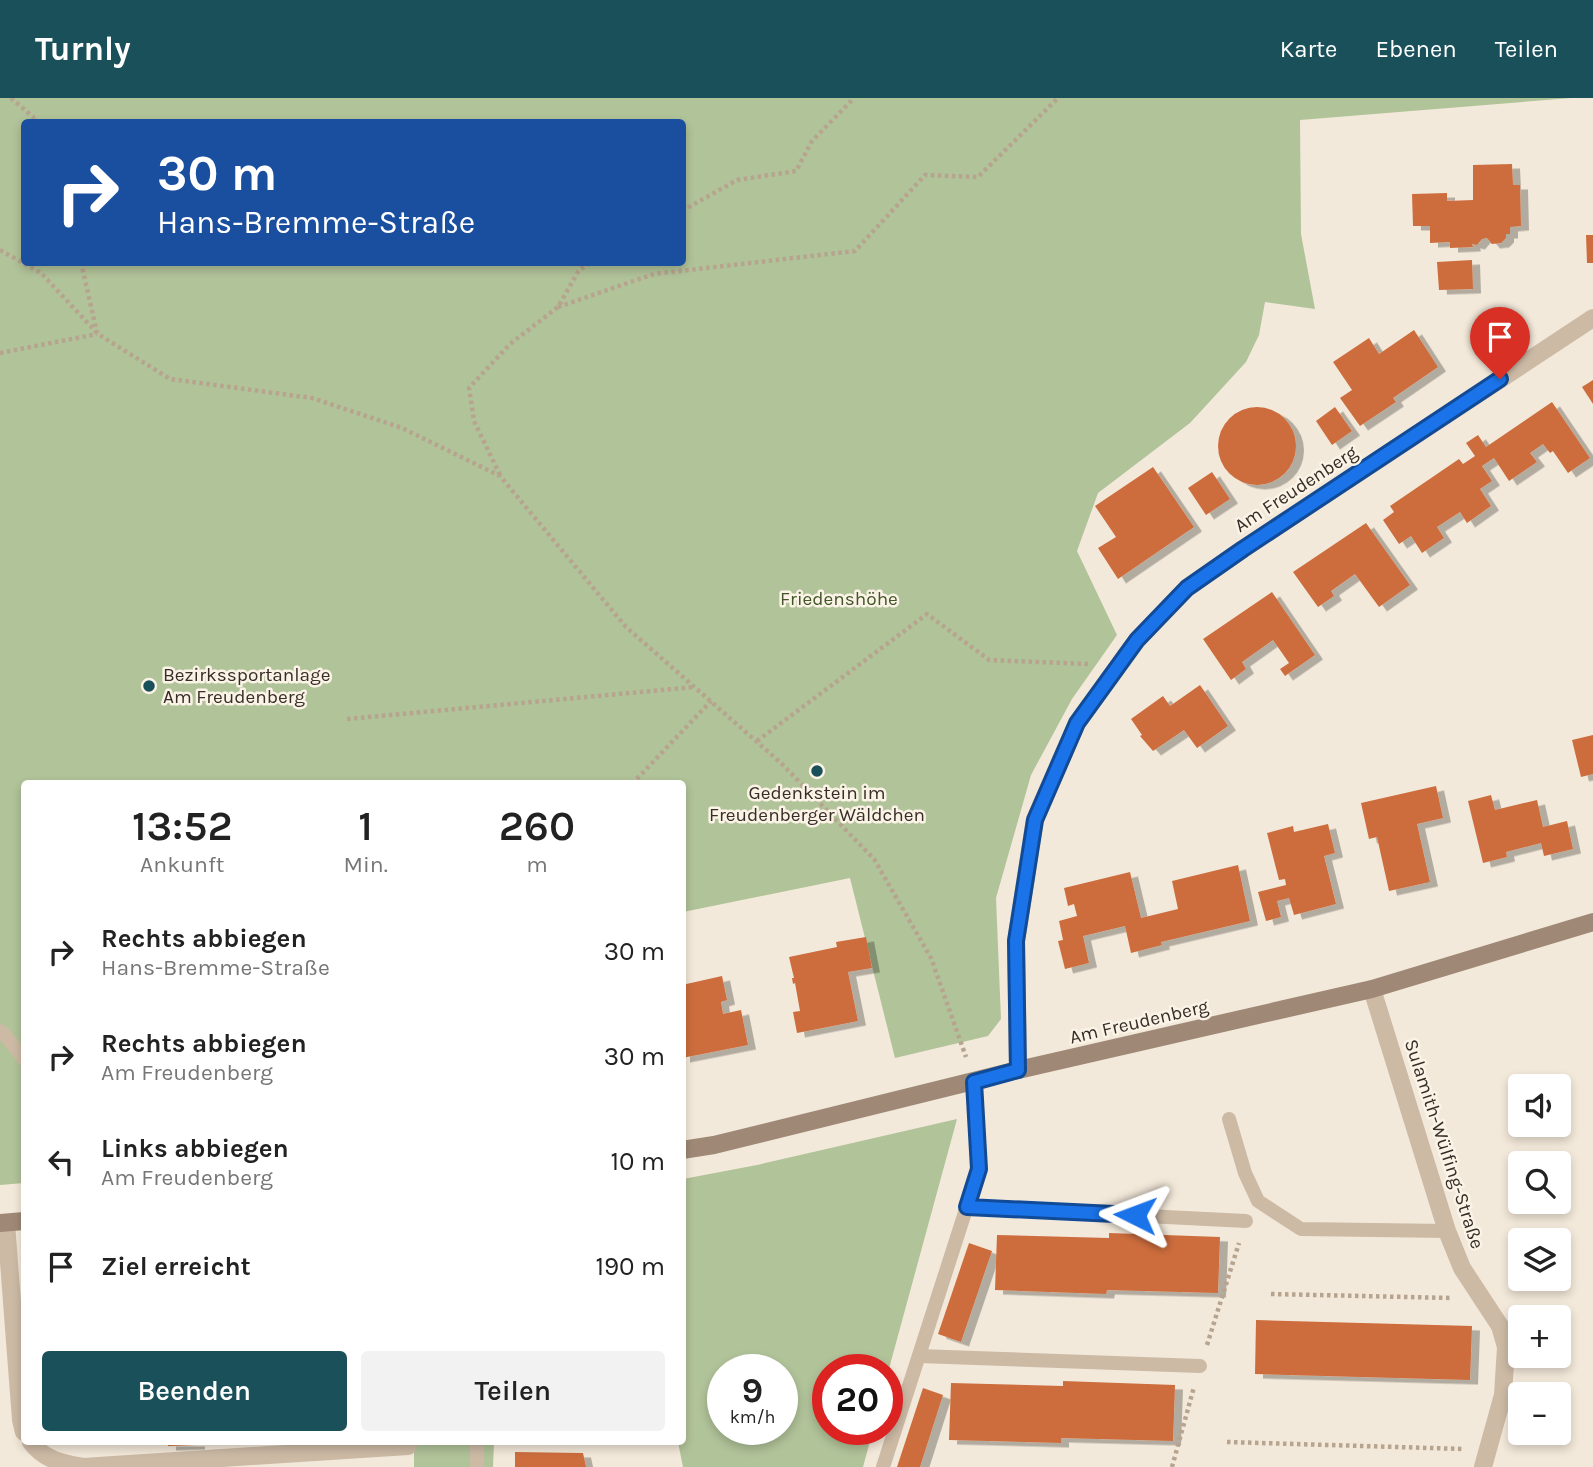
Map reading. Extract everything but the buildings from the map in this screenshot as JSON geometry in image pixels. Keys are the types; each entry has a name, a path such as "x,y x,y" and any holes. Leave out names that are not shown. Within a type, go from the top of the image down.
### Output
{"street":[{"name":"Am Freudenberg","path":"1018,1070 1016,941 1035,820 1077,723 1137,640 1187,588 1593,318"},
{"name":"Am Freudenberg","path":"686,1149 714,1145 1018,1070 1372,989 1593,922"},
{"name":"Sulamith-Wülfing-Straße","path":"1372,989 1447,1231 1462,1268 1500,1326 1506,1347 1503,1395 1485,1459"},
{"path":"10,1222 21,1423"},
{"path":"34,1445 45,1457 61,1463 83,1466 408,1446"}],"lane":[{"path":"0,1031 21,1056"},
{"path":"883,1467 979,1169 974,1082"},
{"path":"1229,1119 1245,1173 1258,1201 1301,1229 1447,1231"},
{"path":"967,1207 1246,1221"},
{"path":"919,1356 1200,1366"},
{"path":"477,1445 477,1467"}],"path":[{"path":"11,98 34,119"},
{"path":"686,209 737,180 796,171 811,141 854,98"},
{"path":"974,1082 931,958 874,859 781,763 626,627 500,476 474,421 469,388 510,344 558,307 654,274 855,251 925,175 978,177 1058,98"},
{"path":"0,250 21,262"},
{"path":"29,266 41,273 98,334 170,379 312,398 402,428 500,476"},
{"path":"82,266 98,334"},
{"path":"558,307 579,270 586,266"},
{"path":"0,353 98,334"},
{"path":"757,741 927,614 989,660 1096,665"},
{"path":"347,719 695,687"},
{"path":"636,780 711,701"},
{"path":"1271,1294 1482,1299"},
{"path":"1227,1442 1485,1459"}],"green space":[{"name":"Friedenshöhe","path":"0,98 1571,98 1300,120 1301,234 1315,309 1265,302 1259,335 1246,362 1190,423 1098,493 1077,551 1117,635 1072,699 1031,775 996,898 1001,1019 988,1036 895,1058 850,878 686,911 686,780 21,780 21,1183 0,1185"},
{"path":"957,1119 893,1354 812,1354 812,1445 869,1445 863,1467 683,1467 679,1445 686,1445 686,1178"},
{"path":"414,1445 494,1445 493,1467 414,1467"}],"place":[{"name":"Bezirkssportanlage Am Freudenberg","path":"149,686"},
{"name":"Gedenkstein im Freudenberger Wäldchen","path":"817,771"}],"route":[{"path":"1135,1215 967,1207 979,1169 974,1082 1018,1070 1016,941 1035,820 1077,723 1137,640 1187,588 1500,379"}]}
